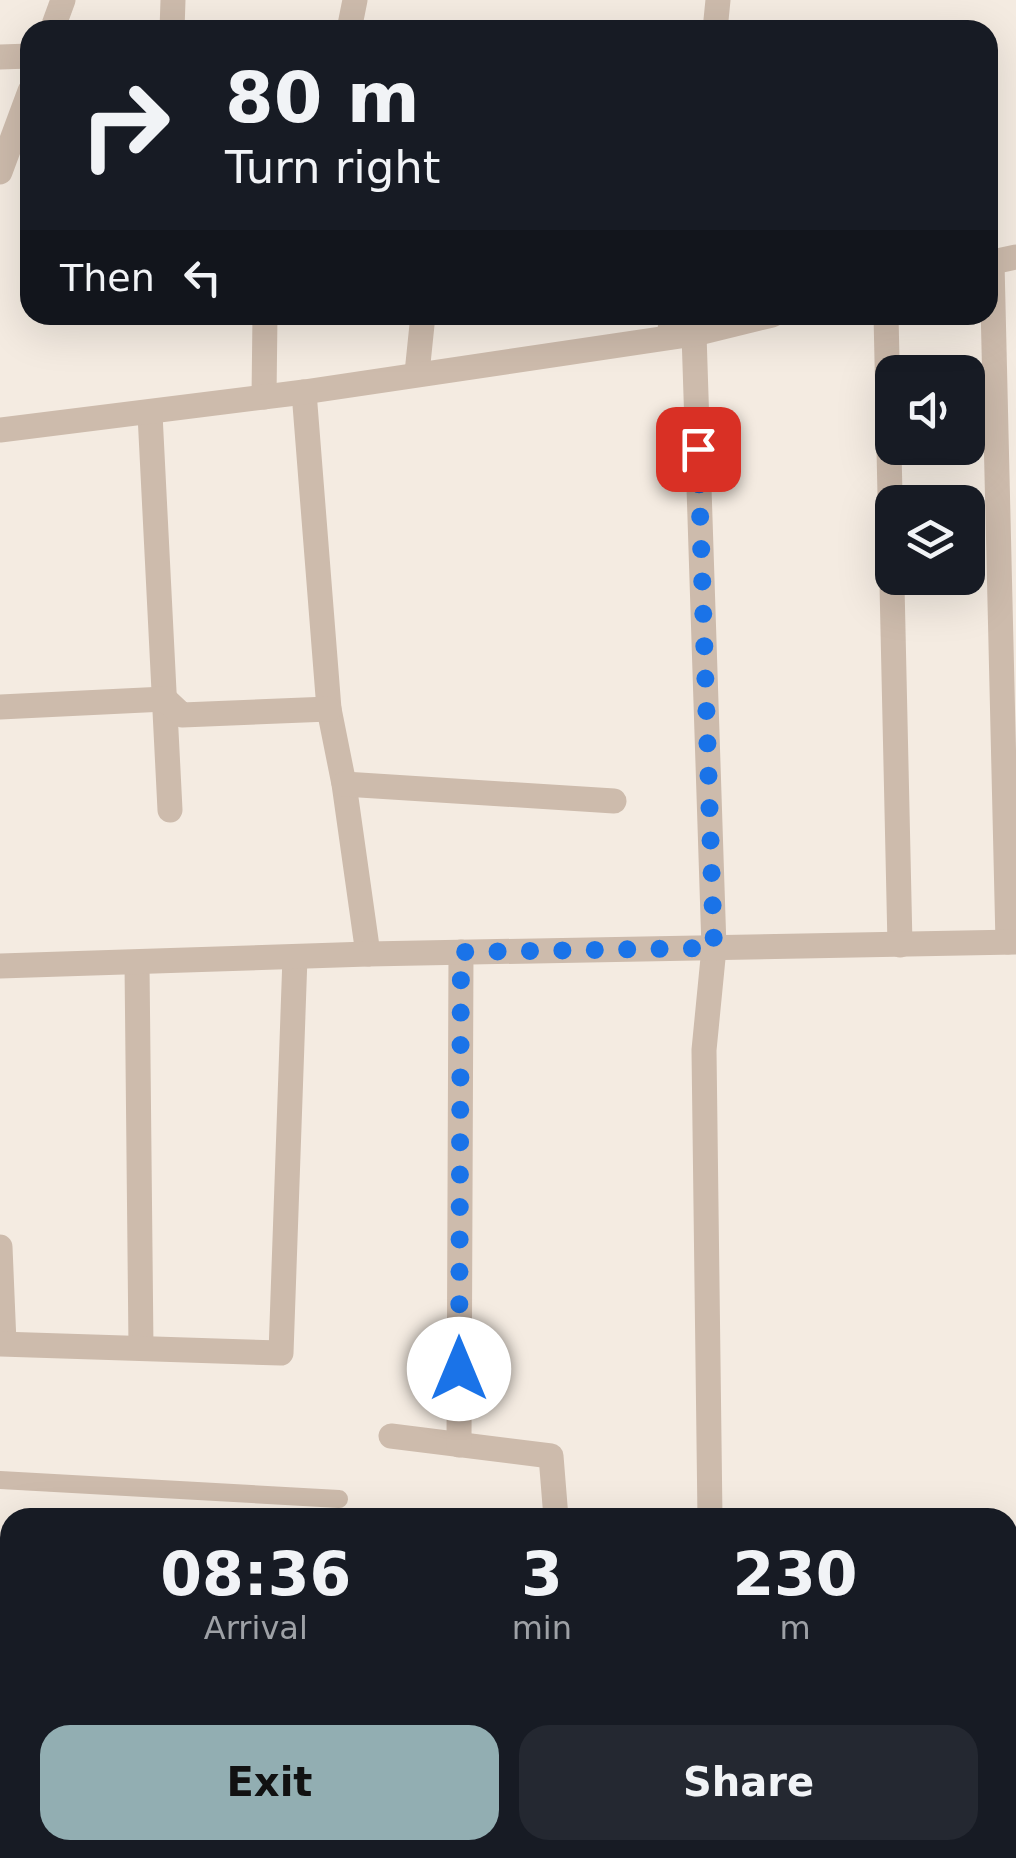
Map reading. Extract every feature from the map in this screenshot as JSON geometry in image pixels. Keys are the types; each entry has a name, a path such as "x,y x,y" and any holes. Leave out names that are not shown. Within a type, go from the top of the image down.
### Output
{"street":[{"path":"13,159 20,131"},
{"path":"0,966 368,954 1012,942 999,261"},
{"path":"264,397 265,325"},
{"path":"417,374 423,325"},
{"path":"0,430 304,392 705,325"},
{"path":"886,325 900,944"},
{"path":"678,329 714,948 704,1050 710,1508"},
{"path":"304,392 329,709 344,784 368,954"},
{"path":"150,414 170,810"},
{"path":"0,707 165,699 182,716 329,709"},
{"path":"344,784 614,801"},
{"path":"458,1445 461,952"},
{"path":"0,1247 2,1344 282,1353 295,958"},
{"path":"137,963 141,1348"},
{"path":"391,1436 550,1456 555,1508"}],"lane":[{"path":"0,1480 339,1499"}],"route":[{"path":"459,1369 461,952 714,948 698,449"}]}
